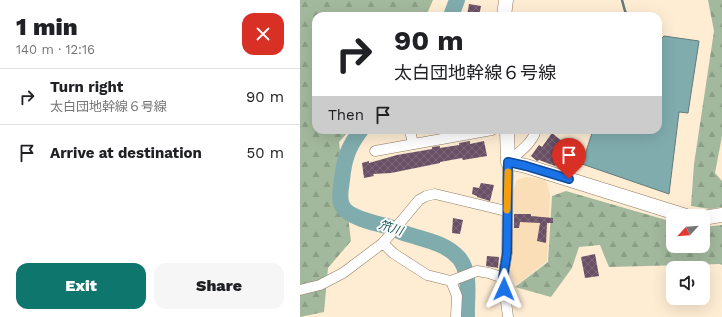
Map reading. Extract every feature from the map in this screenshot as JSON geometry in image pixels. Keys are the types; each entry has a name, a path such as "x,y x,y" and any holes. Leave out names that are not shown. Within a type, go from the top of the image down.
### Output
{"street":[{"path":"504,12 506,0"},
{"path":"411,134 413,144"},
{"path":"375,151 413,144 450,134"},
{"path":"507,134 507,253 503,278 508,317"},
{"path":"508,162 524,149 534,134"},
{"path":"508,162 526,166 666,210"},
{"path":"300,290 320,285 343,272 386,240 419,200 426,196 435,194 506,211"},
{"path":"710,217 722,215"},
{"path":"386,240 393,253 427,275 451,281 477,271 503,278"},
{"path":"451,281 456,296 456,317"}],"shaded area":[{"path":"526,177 546,180 550,195 547,261 518,284 511,275 510,234 512,195 517,180"}],"green space":[{"path":"300,0 433,0 428,12 312,12 312,134 346,134 339,142 351,241 328,268 324,312 300,317"},
{"path":"708,0 722,0 722,136 715,173 722,181 722,207 710,209 691,206 694,164 714,31"},
{"path":"566,191 666,220 666,253 710,253 710,226 722,225 722,265 710,264 710,261 666,261 666,265 609,267 600,245 579,247 572,268 551,297 515,287 548,262 552,196"}],"water":[{"path":"664,36 699,41 688,113 679,112 669,194 582,164 592,134 662,134 662,38"}],"building":[{"path":"469,4 481,6 480,12 468,12"},
{"path":"551,134 562,141 554,154 561,158 555,166 539,160 537,161 531,156 539,145 542,147"},
{"path":"470,141 470,144 484,141 487,156 463,160 462,158 391,173 373,174 374,176 364,178 362,163 369,161 369,163 397,155 432,149 432,147 440,146 440,148 459,145 459,143"},
{"path":"481,183 494,185 490,201 472,194 473,187 479,188"},
{"path":"514,214 531,214 531,216 553,218 553,223 547,223 546,243 537,241 540,223 520,222 519,228 514,228"},
{"path":"453,218 463,220 460,234 452,233"},
{"path":"595,254 599,276 585,278 581,257"},
{"path":"487,256 499,257 498,268 486,266"}],"waterway":[{"name":"笊川","path":"452,12 457,0"},
{"path":"622,0 626,12"},
{"name":"笊川","path":"358,134 347,154 344,166 340,194 341,204 346,211 357,217 442,245 454,253 459,258 466,271 468,286 467,317"}],"slow traffic":[{"path":"507,210 508,172"}],"route":[{"path":"504,289 503,278 507,253 506,211 508,196 508,162 569,179"}]}
